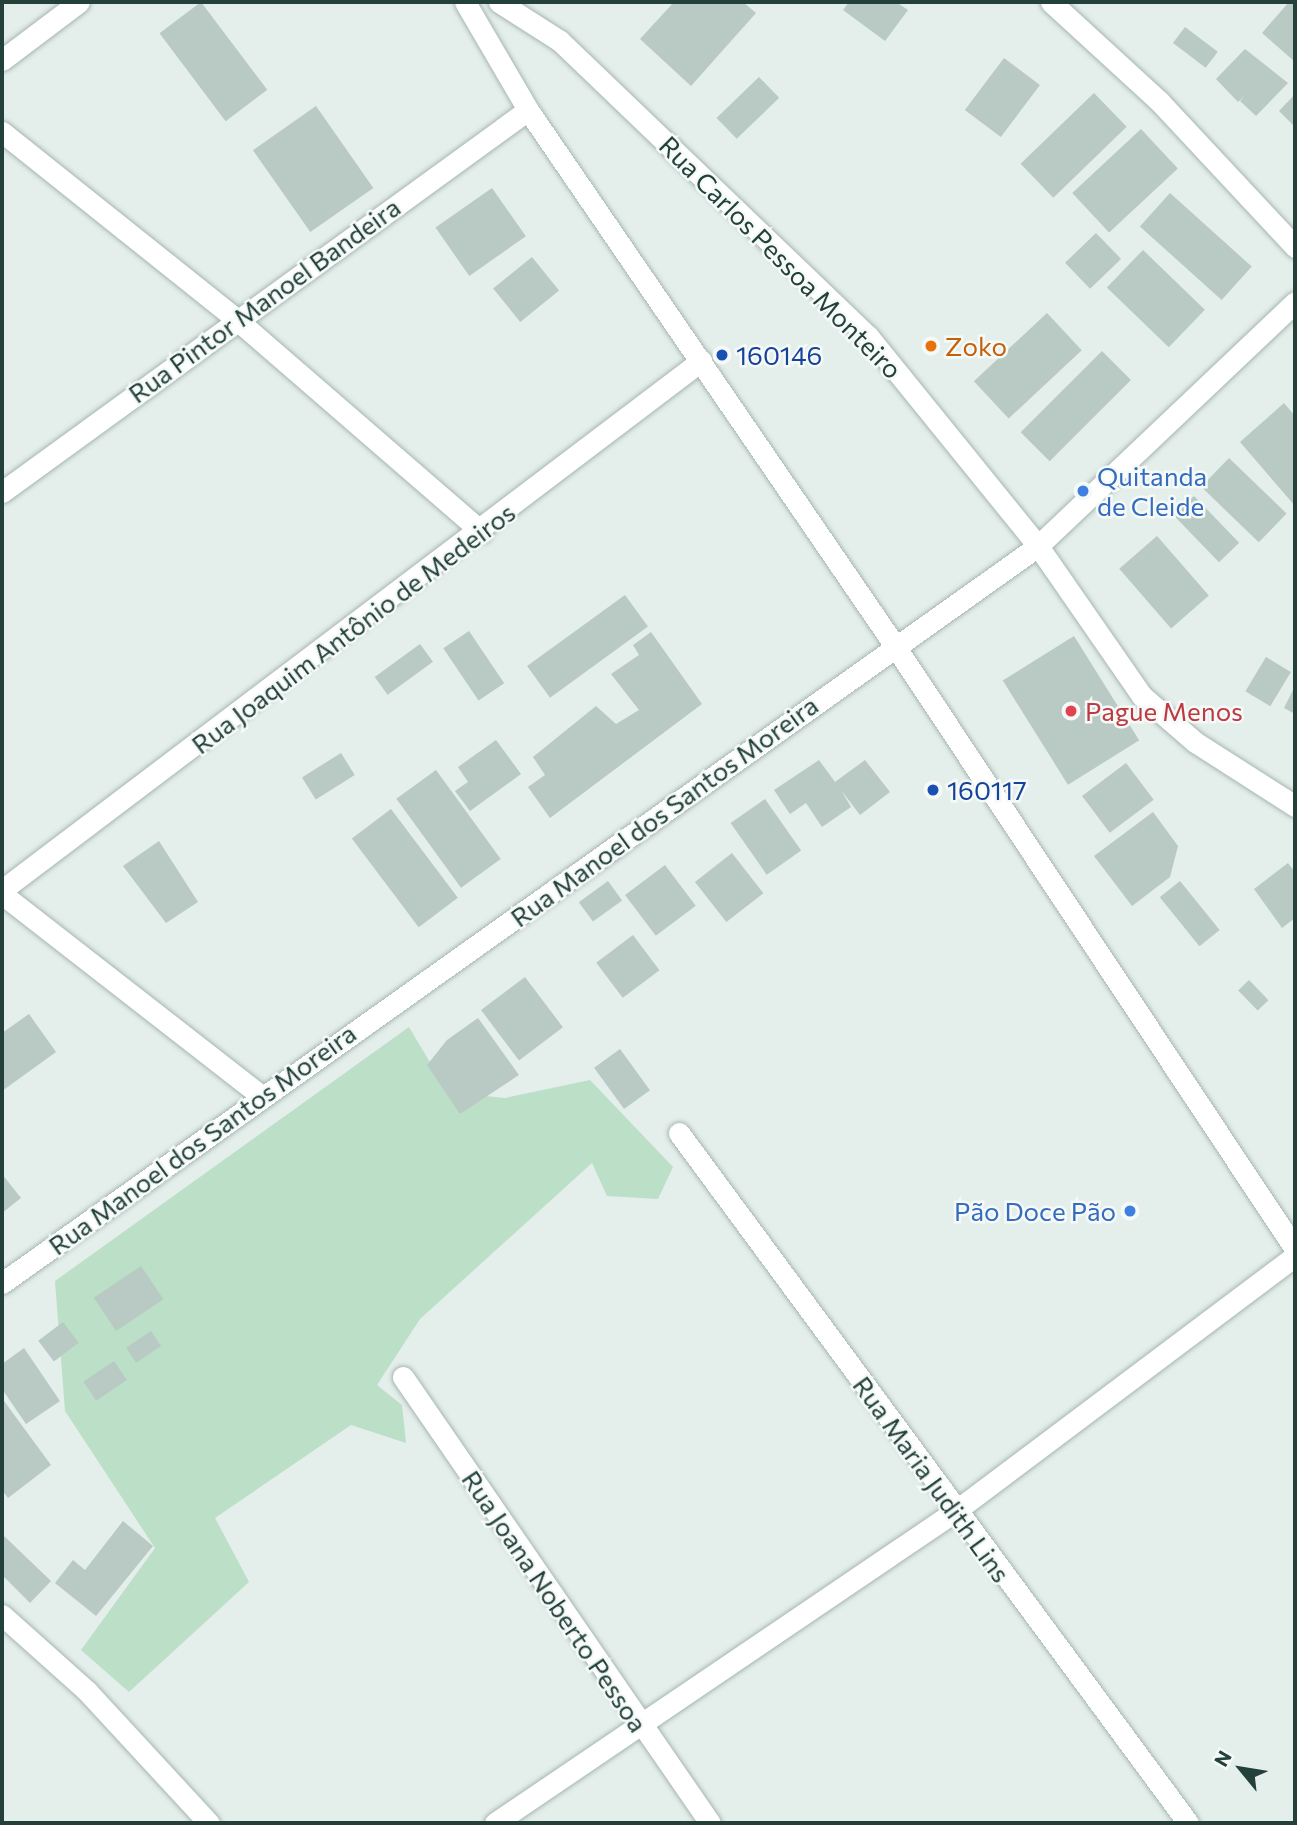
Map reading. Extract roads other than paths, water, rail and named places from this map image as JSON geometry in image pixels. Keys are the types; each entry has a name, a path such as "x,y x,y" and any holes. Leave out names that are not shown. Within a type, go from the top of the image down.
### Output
{"street":[{"path":"2,60 79,2"},
{"path":"465,2 528,110 893,643 1295,1249"},
{"name":"Rua Carlos Pessoa Monteiro","path":"499,2 559,41 850,318 1038,546 1142,695 1195,742 1295,806"},
{"path":"1051,2 1159,101 1295,247"},
{"name":"Rua Pintor Manoel Bandeira","path":"2,492 236,318 528,110"},
{"path":"2,132 236,318 482,532"},
{"name":"Rua Manoel dos Santos Moreira","path":"2,1283 259,1094 600,862 893,643 1038,546 1295,302"},
{"name":"Rua Joaquim Antônio de Medeiros","path":"2,892 482,532 701,361"},
{"path":"2,892 259,1094"},
{"name":"Rua Maria Judith Lins","path":"680,1133 954,1512 1188,1823"},
{"path":"495,1823 954,1512 1295,1256"},
{"name":"Rua Joana Noberto Pessoa","path":"403,1377 640,1727 710,1823"},
{"path":"2,1615 88,1691 209,1823"}],"place":[{"name":"Zoko","path":"931,346"},
{"name":"160146","path":"722,355"},
{"name":"Quitanda de Cleide","path":"1083,491"},
{"name":"Pague Menos","path":"1071,711"},
{"name":"160117","path":"933,790"},
{"name":"Pão Doce Pão","path":"1130,1211"}]}
